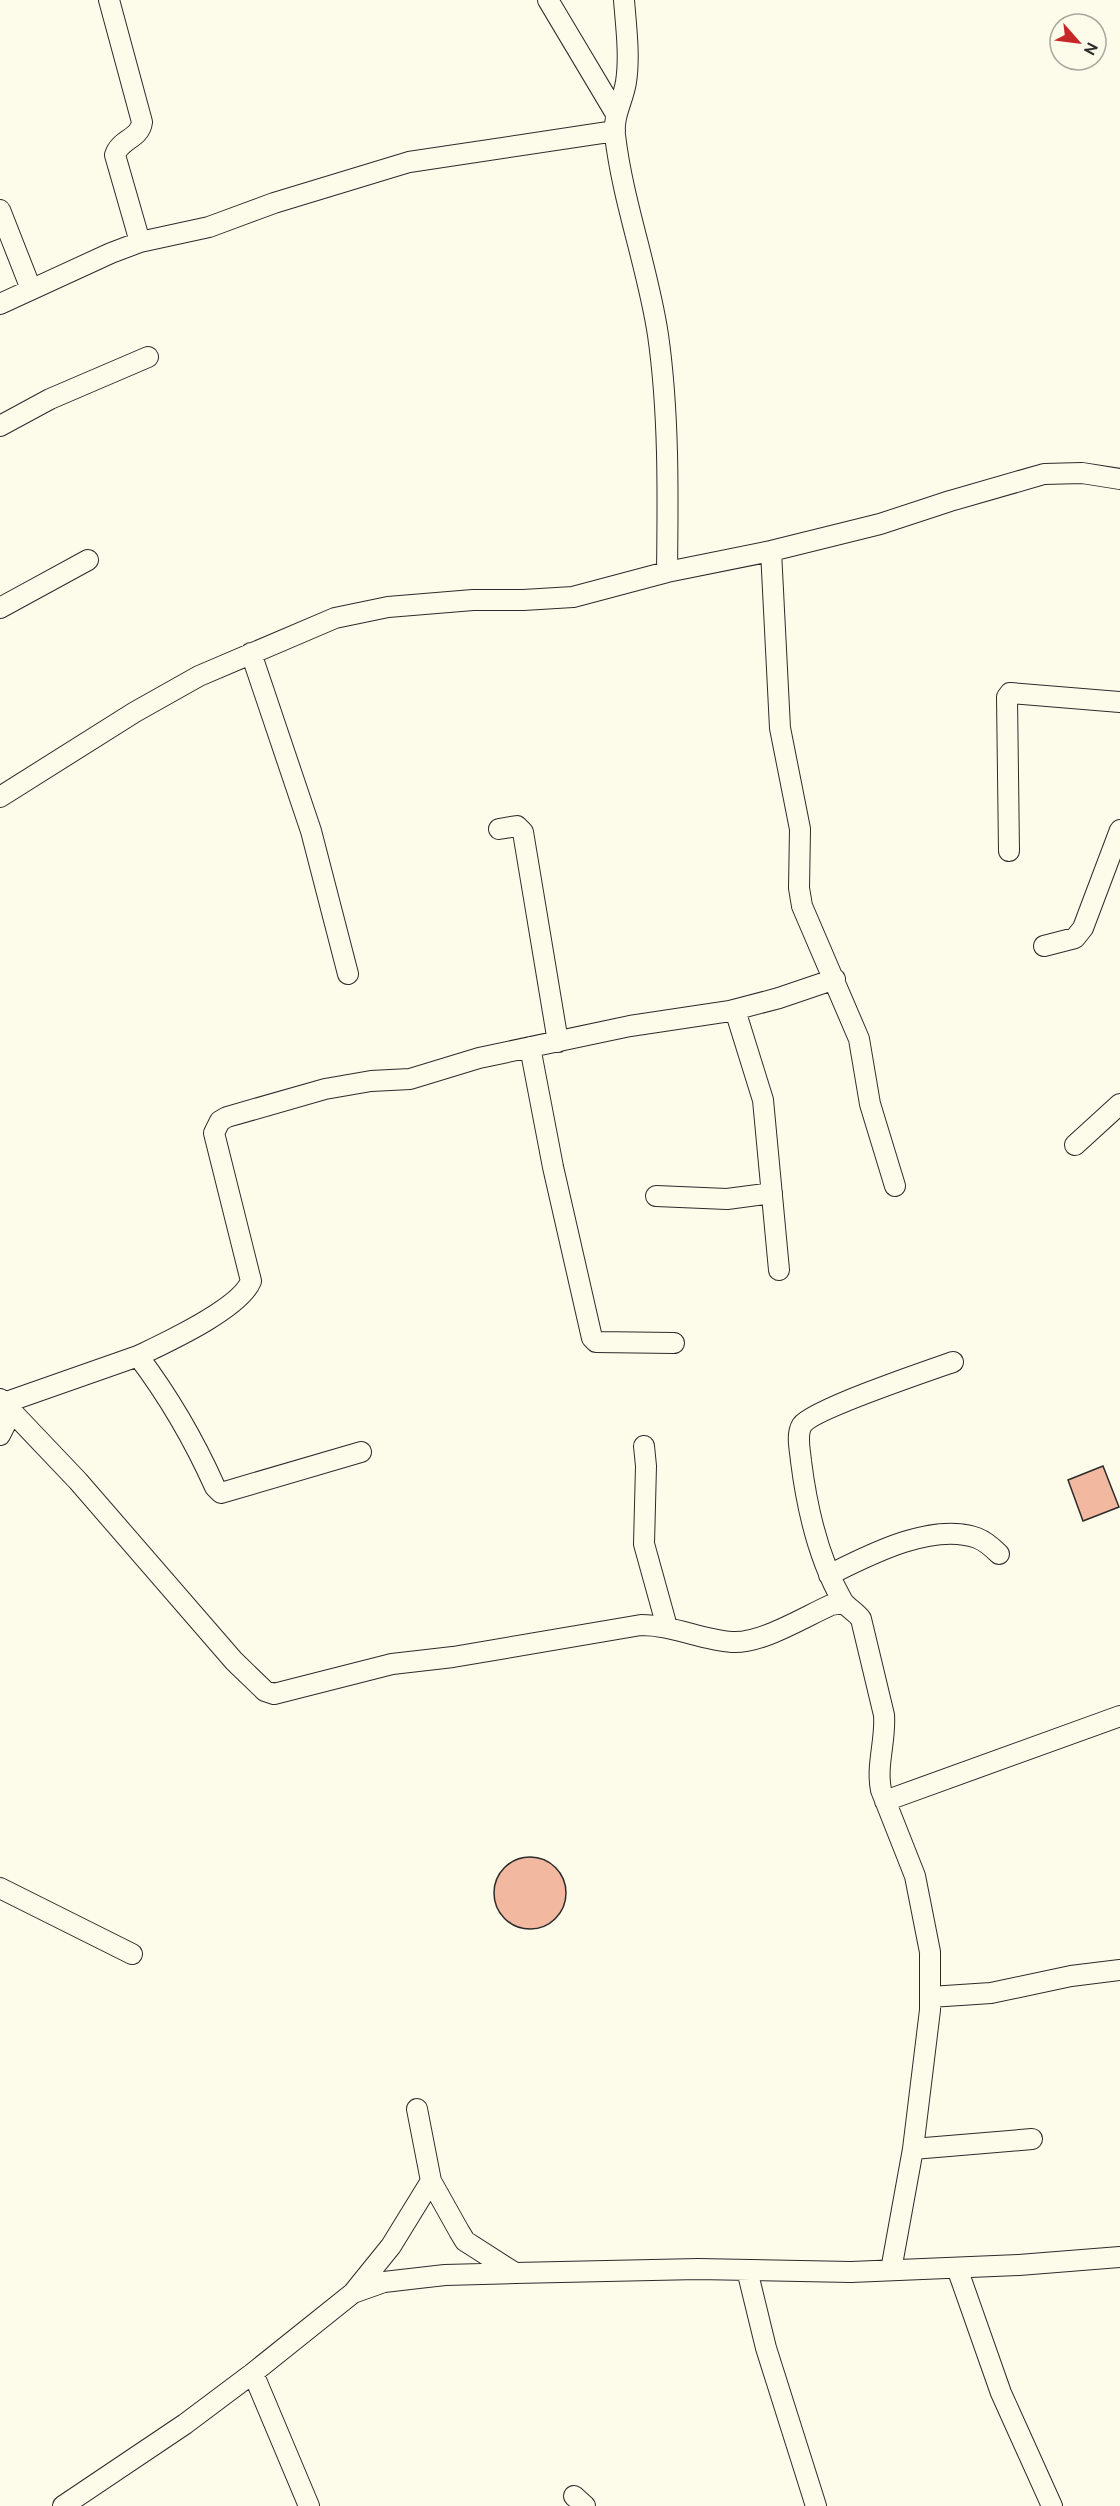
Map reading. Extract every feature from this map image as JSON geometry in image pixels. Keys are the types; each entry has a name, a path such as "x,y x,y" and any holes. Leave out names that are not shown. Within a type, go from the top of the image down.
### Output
{"street":[{"path":"109,0 142,122 138,133 123,143 115,155 140,243"},
{"path":"549,0 615,122 623,182 650,290 658,337 668,470 667,572"},
{"path":"615,122 627,80 624,0"},
{"path":"0,304 140,243 209,227 274,203 409,162 615,122"},
{"path":"0,210 31,289"},
{"path":"0,426 50,399 148,357"},
{"path":"0,797 135,712 199,676 335,618 388,607 472,600 573,597 667,572 771,551 880,524 1044,474 1082,473 1120,479"},
{"path":"771,551 780,728 800,829 799,888 802,906 859,1039 870,1104 895,1186"},
{"path":"0,608 88,560"},
{"path":"251,653 311,831 348,974"},
{"path":"1009,851 1007,696 1010,693 1120,702"},
{"path":"499,830 516,826 523,832 558,1042"},
{"path":"1044,946 1075,938 1083,928 1120,830"},
{"path":"5,1405 138,1356 203,1322 245,1292 251,1281 215,1140 215,1127 220,1121 286,1098 325,1089 370,1081 410,1079 530,1047 630,1026 735,1010 835,979"},
{"path":"735,1010 763,1100 779,1270"},
{"path":"530,1047 553,1167 592,1338 596,1342 674,1343"},
{"path":"1075,1145 1120,1104"},
{"path":"656,1196 727,1199 772,1193"},
{"path":"138,1356 174,1406 215,1487 221,1493 361,1452"},
{"path":"891,2270 913,2149 930,1997 930,1952 915,1876 885,1801 879,1778 885,1727 884,1714 861,1619 844,1603 829,1575 805,1494 798,1434 803,1423 856,1398 953,1362"},
{"path":"0,1435 5,1405"},
{"path":"5,1405 78,1481 234,1662 265,1691 274,1694 392,1664 453,1657 641,1626 667,1628 733,1642 748,1641 831,1605 844,1603"},
{"path":"644,1446 646,1466 644,1544 667,1628"},
{"path":"829,1575 881,1549 930,1537 961,1534 979,1539 999,1554"},
{"path":"885,1801 1120,1716"},
{"path":"0,1888 132,1954"},
{"path":"930,1997 991,1993 1071,1976 1120,1970"},
{"path":"417,2109 431,2181 465,2241 515,2273"},
{"path":"913,2149 1032,2139"},
{"path":"63,2506 185,2424 353,2293 391,2246 431,2181"},
{"path":"353,2293 384,2282 445,2275 747,2270 851,2272 957,2268 1120,2257"},
{"path":"957,2268 1001,2393 1052,2506"},
{"path":"747,2270 766,2348 816,2506"},
{"path":"253,2373 309,2506"}],"building":[{"path":"1103,1466 1119,1507 1083,1521 1068,1480"},
{"path":"530,1857 544,1860 556,1867 563,1879 566,1893 563,1907 556,1919 544,1926 530,1929 516,1926 504,1919 497,1907 494,1893 497,1879 504,1867 516,1860"}]}
